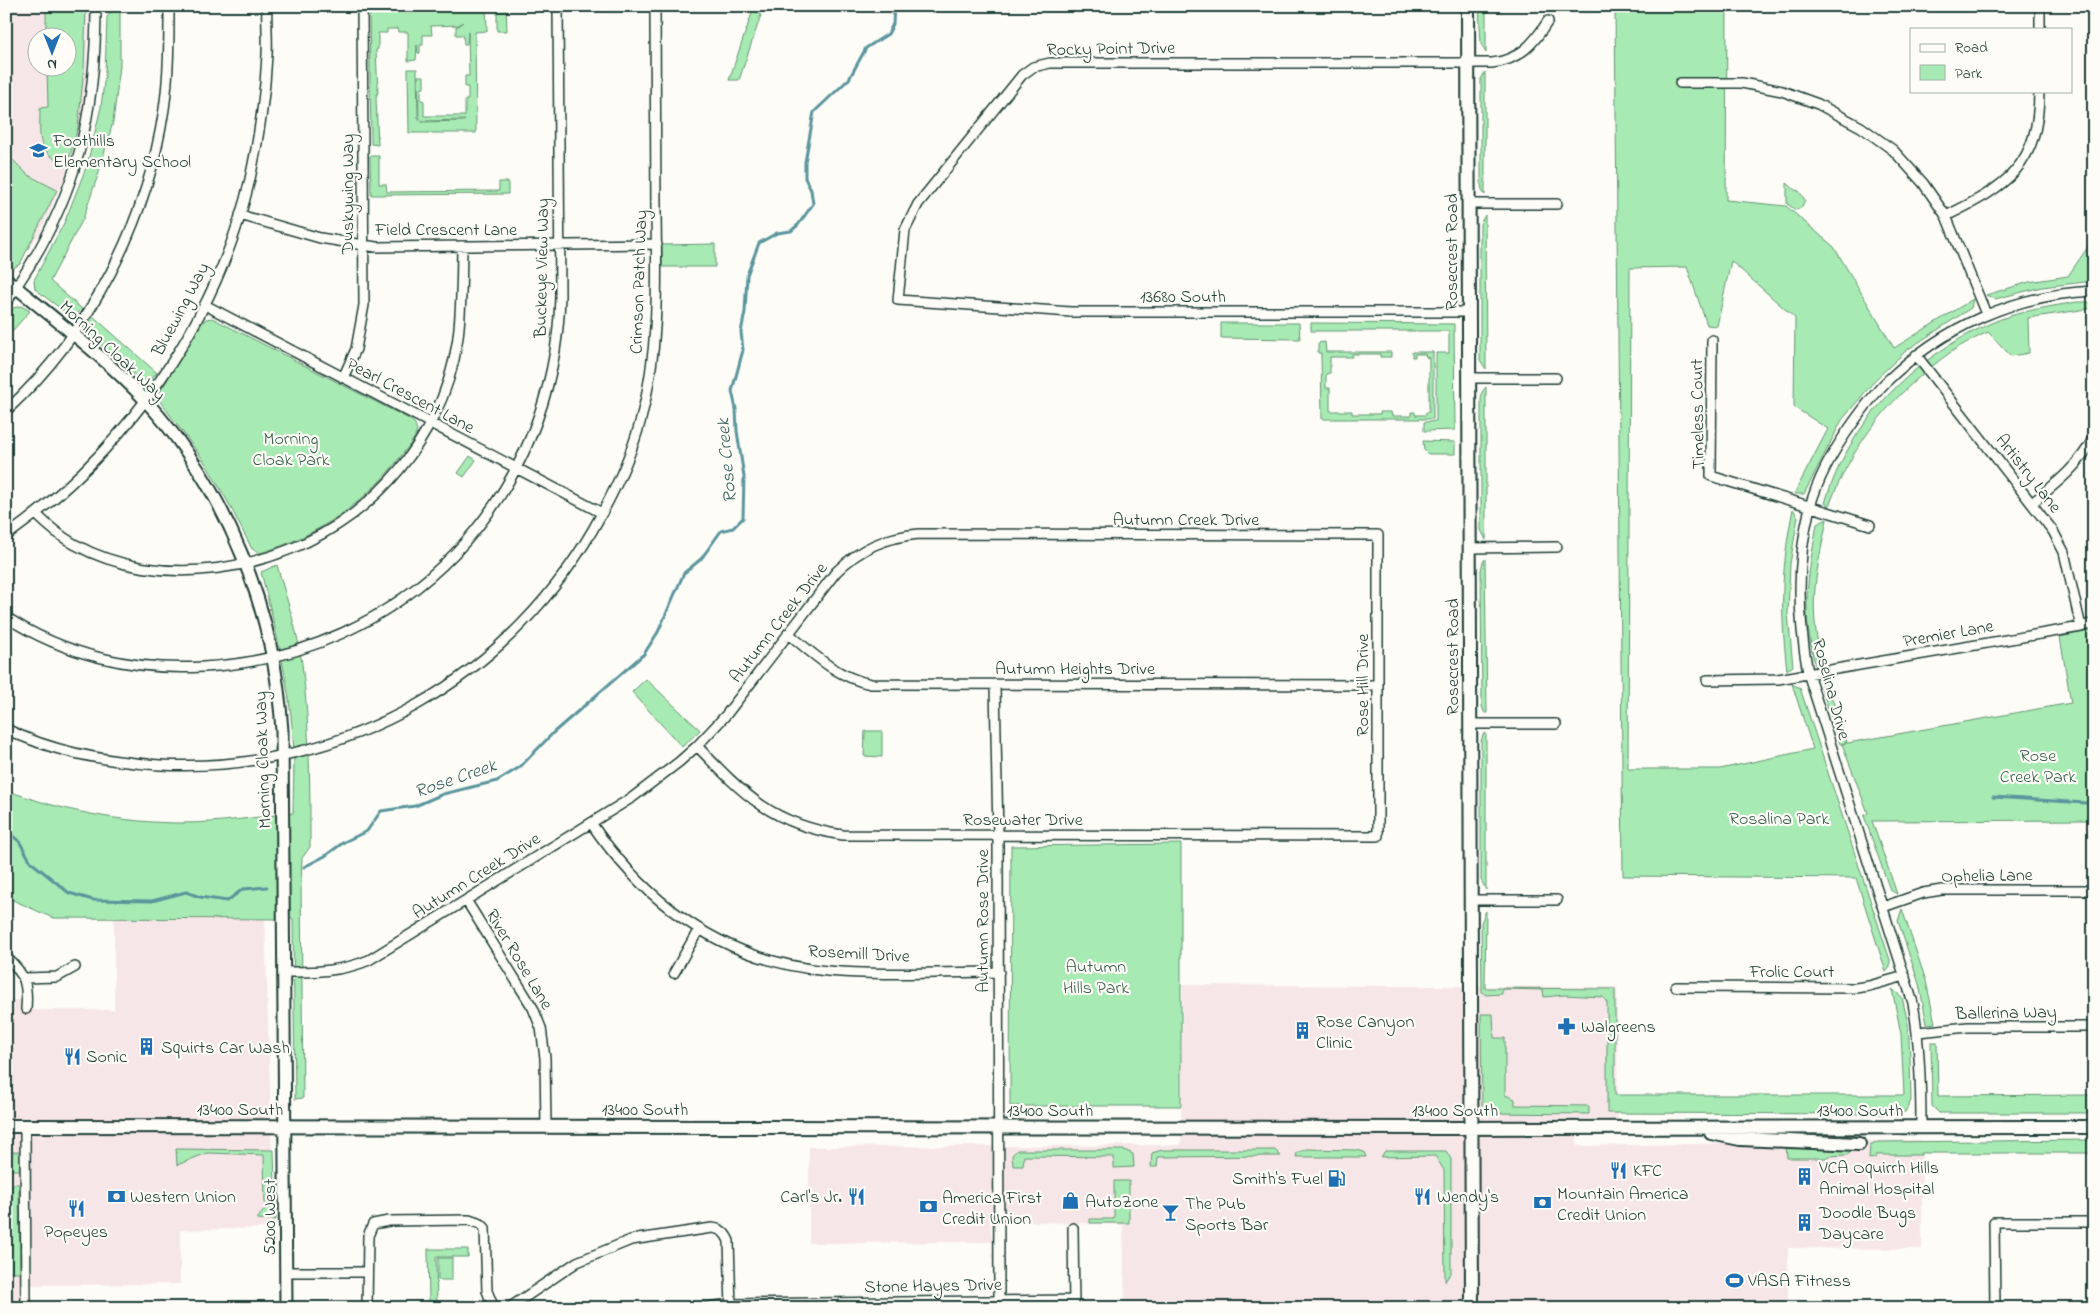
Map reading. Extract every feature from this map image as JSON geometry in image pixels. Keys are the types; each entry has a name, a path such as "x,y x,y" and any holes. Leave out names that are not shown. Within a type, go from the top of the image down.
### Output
{"main road":[{"name":"Rosecrest Road","path":"1468,6 1472,1308"},
{"name":"13400 South","path":"6,1126 2094,1127"},
{"path":"1686,1128 1740,1139 1859,1144"}],"street":[{"path":"6,300 44,243 71,181 81,150 88,121 93,84 96,6"},
{"path":"6,410 43,373 72,334 93,303 118,259 148,181 160,133 167,87 169,6"},
{"name":"Bluewing Way","path":"6,536 36,514 103,452 160,380 205,306 240,215 250,179 262,112 267,54 267,6"},
{"name":"Duskywing Way","path":"343,378 356,349 363,317 362,6"},
{"name":"Buckeye View Way","path":"6,617 38,637 100,658 138,665 170,668 202,668 243,664 302,650 344,633 386,610 422,584 453,556 480,526 517,468 540,416 553,365 559,313 558,6"},
{"name":"Crimson Patch Way","path":"6,729 64,750 145,764 174,766 236,763 282,755 333,742 377,725 422,702 463,676 516,631 546,598 575,561 614,493 628,458 648,387 657,318 655,6"},
{"path":"2040,7 2040,28"},
{"name":"Rocky Point Drive","path":"898,300 903,240 908,221 918,204 1016,83 1033,67 1050,63 1468,64 1499,62 1518,55 1535,41 1548,20"},
{"path":"1680,83 1742,83 1782,91 1818,104 1861,126 1893,150 1923,183 1946,216 1986,314"},
{"path":"1946,216 1984,198 2007,181 2020,165 2030,147 2036,130 2040,92"},
{"path":"1469,204 1557,204"},
{"name":"Field Crescent Lane","path":"240,215 302,234 364,246 657,244"},
{"path":"36,514 58,534 74,544 107,559 147,568 210,569 246,563 280,554 330,529 353,514 396,474 430,423 447,386 458,344 462,304 462,246"},
{"name":"Morning Cloak Way","path":"6,279 72,334 145,400 181,445 206,484 225,517 246,563 262,613 273,657 279,693 282,755 285,1126"},
{"name":"Roselina Drive","path":"1921,1127 1921,1065 1918,1032 1906,976 1808,673 1801,635 1800,571 1811,507 1824,471 1841,440 1885,382 1916,355 1949,333 1986,314 2022,301 2069,292 2094,291"},
{"name":"13680 South","path":"898,300 1071,312 1469,312"},
{"name":"Pearl Crescent Lane","path":"205,306 602,513"},
{"name":"Timeless Court","path":"1712,340 1711,476 1811,507"},
{"name":"Artistry Lane","path":"1916,355 2053,531 2064,552 2081,627"},
{"path":"1469,378 1556,378"},
{"path":"2032,503 2067,474 2081,459 2094,436"},
{"path":"1811,507 1870,525"},
{"name":"Autumn Creek Drive","path":"284,972 332,971 359,964 380,954 656,781 698,746 732,708 788,633 845,563 874,544 898,537 919,534 1378,535"},
{"name":"Rose Hill Drive","path":"1378,535 1378,836"},
{"path":"1469,548 1557,548"},
{"name":"Premier Lane","path":"1707,680 1769,680 2081,627 2094,623"},
{"name":"Autumn Heights Drive","path":"788,633 828,665 847,677 858,681 884,684 1378,685"},
{"name":"Autumn Rose Drive","path":"995,685 998,836 999,1304"},
{"path":"1470,724 1556,724"},
{"name":"Rosewater Drive","path":"698,746 743,793 774,814 808,828 851,835 1378,836"},
{"name":"Rosemill Drive","path":"591,823 610,851 637,881 670,910 699,929 750,953 803,967 846,972 998,972"},
{"name":"Ophelia Lane","path":"1883,907 1923,893 1942,890 2094,890"},
{"name":"River Rose Lane","path":"466,900 533,1008 541,1028 545,1058 546,1127"},
{"path":"1470,900 1557,900"},
{"path":"674,973 699,929"},
{"path":"6,957 25,978 27,992 26,1008"},
{"path":"25,978 57,977 74,967"},
{"name":"Frolic Court","path":"1676,987 1856,988 1906,976"},
{"name":"Ballerina Way","path":"1918,1032 1968,1027 2094,1027"},
{"path":"26,1126 26,1308"},
{"name":"5200 West","path":"285,1126 286,1308"},
{"path":"368,1308 370,1227 378,1222 469,1220 481,1224 485,1228 487,1235 487,1292 494,1308"},
{"path":"1995,1308 1994,1222 2094,1222"},
{"path":"508,1308 576,1262 631,1240 712,1228 719,1228 726,1234 729,1241 730,1306"},
{"path":"1073,1228 1074,1304"},
{"path":"286,1272 368,1272"},
{"name":"Stone Hayes Drive","path":"702,1308 730,1306 1074,1304"}],"shaded area":[{"name":"Foothills Elementary School","path":"6,6 88,6 87,68 82,120 63,181 40,232 14,270 6,265"},
{"path":"114,917 265,919 274,1228 180,1230 180,1284 23,1285 22,1308 6,1308 6,1000 20,1000 20,1010 114,1010"},
{"path":"1183,985 1617,987 1618,1120 1577,1119 1577,1146 1922,1140 1922,1249 1788,1248 1788,1308 1125,1308 1123,1225 990,1220 992,1242 809,1243 809,1147 1181,1145"}],"green space":[{"path":"46,6 86,6 84,69 78,127 67,167 49,155 44,149 40,137 40,108 48,107 47,78 78,78 78,28 46,28"},
{"path":"369,6 486,6 487,31 475,32 476,133 409,133 408,69 417,69 418,117 421,122 465,120 423,121 419,117 418,76 424,76 421,100 424,101 424,116 465,116 465,100 468,100 468,87 465,87 465,76 469,76 468,31 467,44 464,44 463,35 456,35 456,26 459,26 463,22 459,25 431,26 432,35 423,35 423,45 420,45 420,53 418,53 417,45 416,60 408,61 408,32 398,32 397,27 397,29 387,29 387,33 378,33 378,49 376,50 378,92 376,97 378,145 371,144"},
{"path":"497,6 506,6 507,31 497,31"},
{"path":"1479,6 1486,6 1486,53 1481,44"},
{"name":"Rosalina Park","path":"1615,6 1727,6 1726,200 1786,206 1834,247 1894,348 1973,299 1971,308 1907,350 1876,379 1842,420 1804,494 1794,494 1828,429 1794,407 1795,318 1731,261 1717,326 1707,325 1687,267 1630,268 1628,769 1720,769 1813,749 1792,684 1800,688 1890,960 1890,967 1886,972 1856,878 1623,876"},
{"path":"120,8 120,66 113,122 83,219 50,281 82,309 76,315 70,316 35,289 34,280 65,221 87,165 101,107 105,74 107,17 113,9"},
{"path":"753,10 761,15 739,80 729,80"},
{"path":"1485,72 1485,195 1482,191 1481,182 1481,79"},
{"path":"6,153 28,175 57,190 20,264 13,268 6,263"},
{"path":"370,156 379,156 379,184 386,184 387,192 499,191 499,182 508,182 508,194 371,195"},
{"path":"1787,183 1799,191 1805,200 1801,208 1796,210 1787,204"},
{"path":"1485,215 1486,369 1480,360 1480,224"},
{"path":"2094,238 2094,281 2042,287 1995,299 1986,295 2029,282 2068,276"},
{"path":"715,244 715,267 662,267 662,245"},
{"path":"2077,302 2089,302 2094,308 2028,318 2029,353 2011,356 1988,332 1955,349 1930,368 1894,401 1878,420 1851,460 1829,506 1825,503 1836,473 1850,446 1867,420 1910,374 1961,338 1989,324 2022,313"},
{"path":"21,306 30,311 6,338 6,316 13,308"},
{"path":"93,316 157,373 148,381 139,379 90,335 87,327"},
{"name":"Morning Cloak Park","path":"212,318 411,420 417,430 411,444 387,473 356,503 320,528 301,538 260,553 252,549 204,461 159,400 161,390 202,323 206,319"},
{"path":"1221,323 1299,323 1300,339 1221,338"},
{"path":"1311,323 1454,324 1455,430 1424,431 1424,422 1436,421 1436,353 1449,353 1449,331 1311,331"},
{"path":"1325,342 1326,352 1391,352 1391,357 1380,357 1380,354 1352,354 1352,357 1330,357 1330,373 1326,374 1326,388 1330,388 1330,411 1352,411 1352,414 1391,412 1392,416 1411,416 1411,412 1415,412 1415,415 1426,415 1426,412 1429,412 1429,358 1425,354 1415,354 1415,357 1412,357 1412,352 1433,352 1433,419 1322,419 1321,353 1318,353 1318,343"},
{"path":"1486,387 1486,540 1481,530 1481,400 1482,392"},
{"path":"1423,441 1455,442 1455,454 1428,454 1424,450"},
{"path":"470,456 476,460 464,477 458,473"},
{"path":"1793,509 1798,517 1790,564 1788,614 1793,666 1787,670 1783,628 1783,590 1786,551"},
{"path":"1827,519 1815,588 1814,608 1818,647 1834,705 1847,742 1842,744 1840,744 1819,679 1808,630 1807,602 1811,557 1817,524"},
{"path":"1485,559 1487,714 1482,706 1481,570"},
{"path":"277,565 295,627 300,652 307,710 309,756 310,847 302,858 301,883 303,1098 295,1099 293,919 53,918 6,897 6,790 71,810 137,821 196,823 293,813 294,756 291,716 281,654 261,572"},
{"name":"Rose Creek Park","path":"2094,630 2094,820 1872,821 1897,894 1890,890 1864,816 1868,813 1842,744 2071,703 2060,637"},
{"path":"646,679 700,730 682,747 632,692"},
{"path":"865,731 882,731 882,757 864,756"},
{"path":"1486,733 1486,890 1481,880 1481,741"},
{"name":"Autumn Hills Park","path":"1181,844 1181,1106 1010,1106 1011,846"},
{"path":"1902,909 1926,981 1935,1023 1927,1024 1919,984 1898,921"},
{"path":"1486,911 1485,988 1615,989 1615,1095 1904,1095 1901,1034 1892,989 1902,997 1908,1024 1911,1101 1905,1112 1889,1114 1607,1113 1607,1003 1603,997 1564,995 1544,997 1543,990 1502,989 1502,994 1486,995 1482,992 1481,923"},
{"path":"1481,1014 1493,1014 1494,1038 1505,1038 1505,1095 1515,1099 1515,1105 1589,1106 1589,1114 1489,1113 1482,1105"},
{"path":"1931,1042 1937,1042 1938,1096 2094,1095 2094,1113 1939,1113 1932,1106"},
{"path":"2094,1140 2094,1153 1921,1153 1921,1155 1876,1155 1876,1158 1869,1159 1870,1146 1878,1142"},
{"path":"1786,1145 1851,1147 1851,1152 1847,1155 1828,1156 1828,1158 1787,1158"},
{"path":"176,1149 274,1150 276,1220 257,1219 265,1209 264,1155 207,1153 177,1165"},
{"path":"1306,1149 1357,1150 1364,1152 1366,1157 1296,1157 1297,1153"},
{"path":"1017,1150 1124,1150 1133,1154 1134,1167 1114,1168 1114,1157 1024,1156 1023,1166 1013,1166 1012,1155"},
{"path":"1162,1150 1275,1150 1281,1156 1158,1157 1157,1167 1151,1167 1152,1153"},
{"path":"1385,1151 1446,1151 1451,1159 1451,1273 1445,1281 1444,1170 1435,1156 1381,1157"},
{"path":"6,1152 20,1152 20,1170 6,1170"},
{"path":"1114,1181 1129,1181 1129,1223 1090,1223 1090,1219 1114,1219"},
{"path":"16,1183 19,1185 20,1272 6,1272 6,1251 10,1248 11,1187"},
{"path":"428,1249 468,1249 468,1257 436,1257 437,1308 429,1302"},
{"path":"438,1258 452,1258 452,1280 438,1280"}],"waterway":[{"name":"Rose Creek","path":"304,867 325,856 344,842 367,831 381,811 415,806 443,794 497,781 520,767 554,732 644,654 658,632 684,573 701,559 721,531 733,528 743,518 744,477 732,391 743,350 741,332 745,312 747,275 759,243 777,233 791,231 798,225 813,204 811,190 805,178 805,162 814,112 849,79 866,48 888,34 893,24 894,6"},
{"path":"1993,797 2086,803 2094,801"},
{"name":"Rose Creek","path":"6,831 19,841 31,862 69,893 93,900 152,901 186,892 200,897 227,901 243,889 267,887"}],"place":[{"name":"Foothills Elementary School","path":"39,150"},
{"name":"Walgreens","path":"1567,1026"},
{"name":"Rose Canyon Clinic","path":"1302,1031"},
{"name":"Squirts Car Wash","path":"147,1047"},
{"name":"Sonic","path":"72,1056"},
{"name":"KFC","path":"1619,1170"},
{"name":"VCA Oquirrh Hills Animal Hospital","path":"1805,1177"},
{"name":"Smith's Fuel","path":"1337,1178"},
{"name":"Western Union","path":"116,1196"},
{"name":"Carl's Jr.","path":"856,1196"},
{"name":"Wendy's","path":"1423,1196"},
{"name":"AutoZone","path":"1071,1201"},
{"name":"Mountain America Credit Union","path":"1543,1203"},
{"name":"America First Credit Union","path":"928,1207"},
{"name":"Popeyes","path":"76,1208"},
{"name":"The Pub Sports Bar","path":"1171,1213"},
{"name":"Doodle Bugs Daycare","path":"1805,1222"},
{"name":"VASA Fitness","path":"1734,1280"}]}
